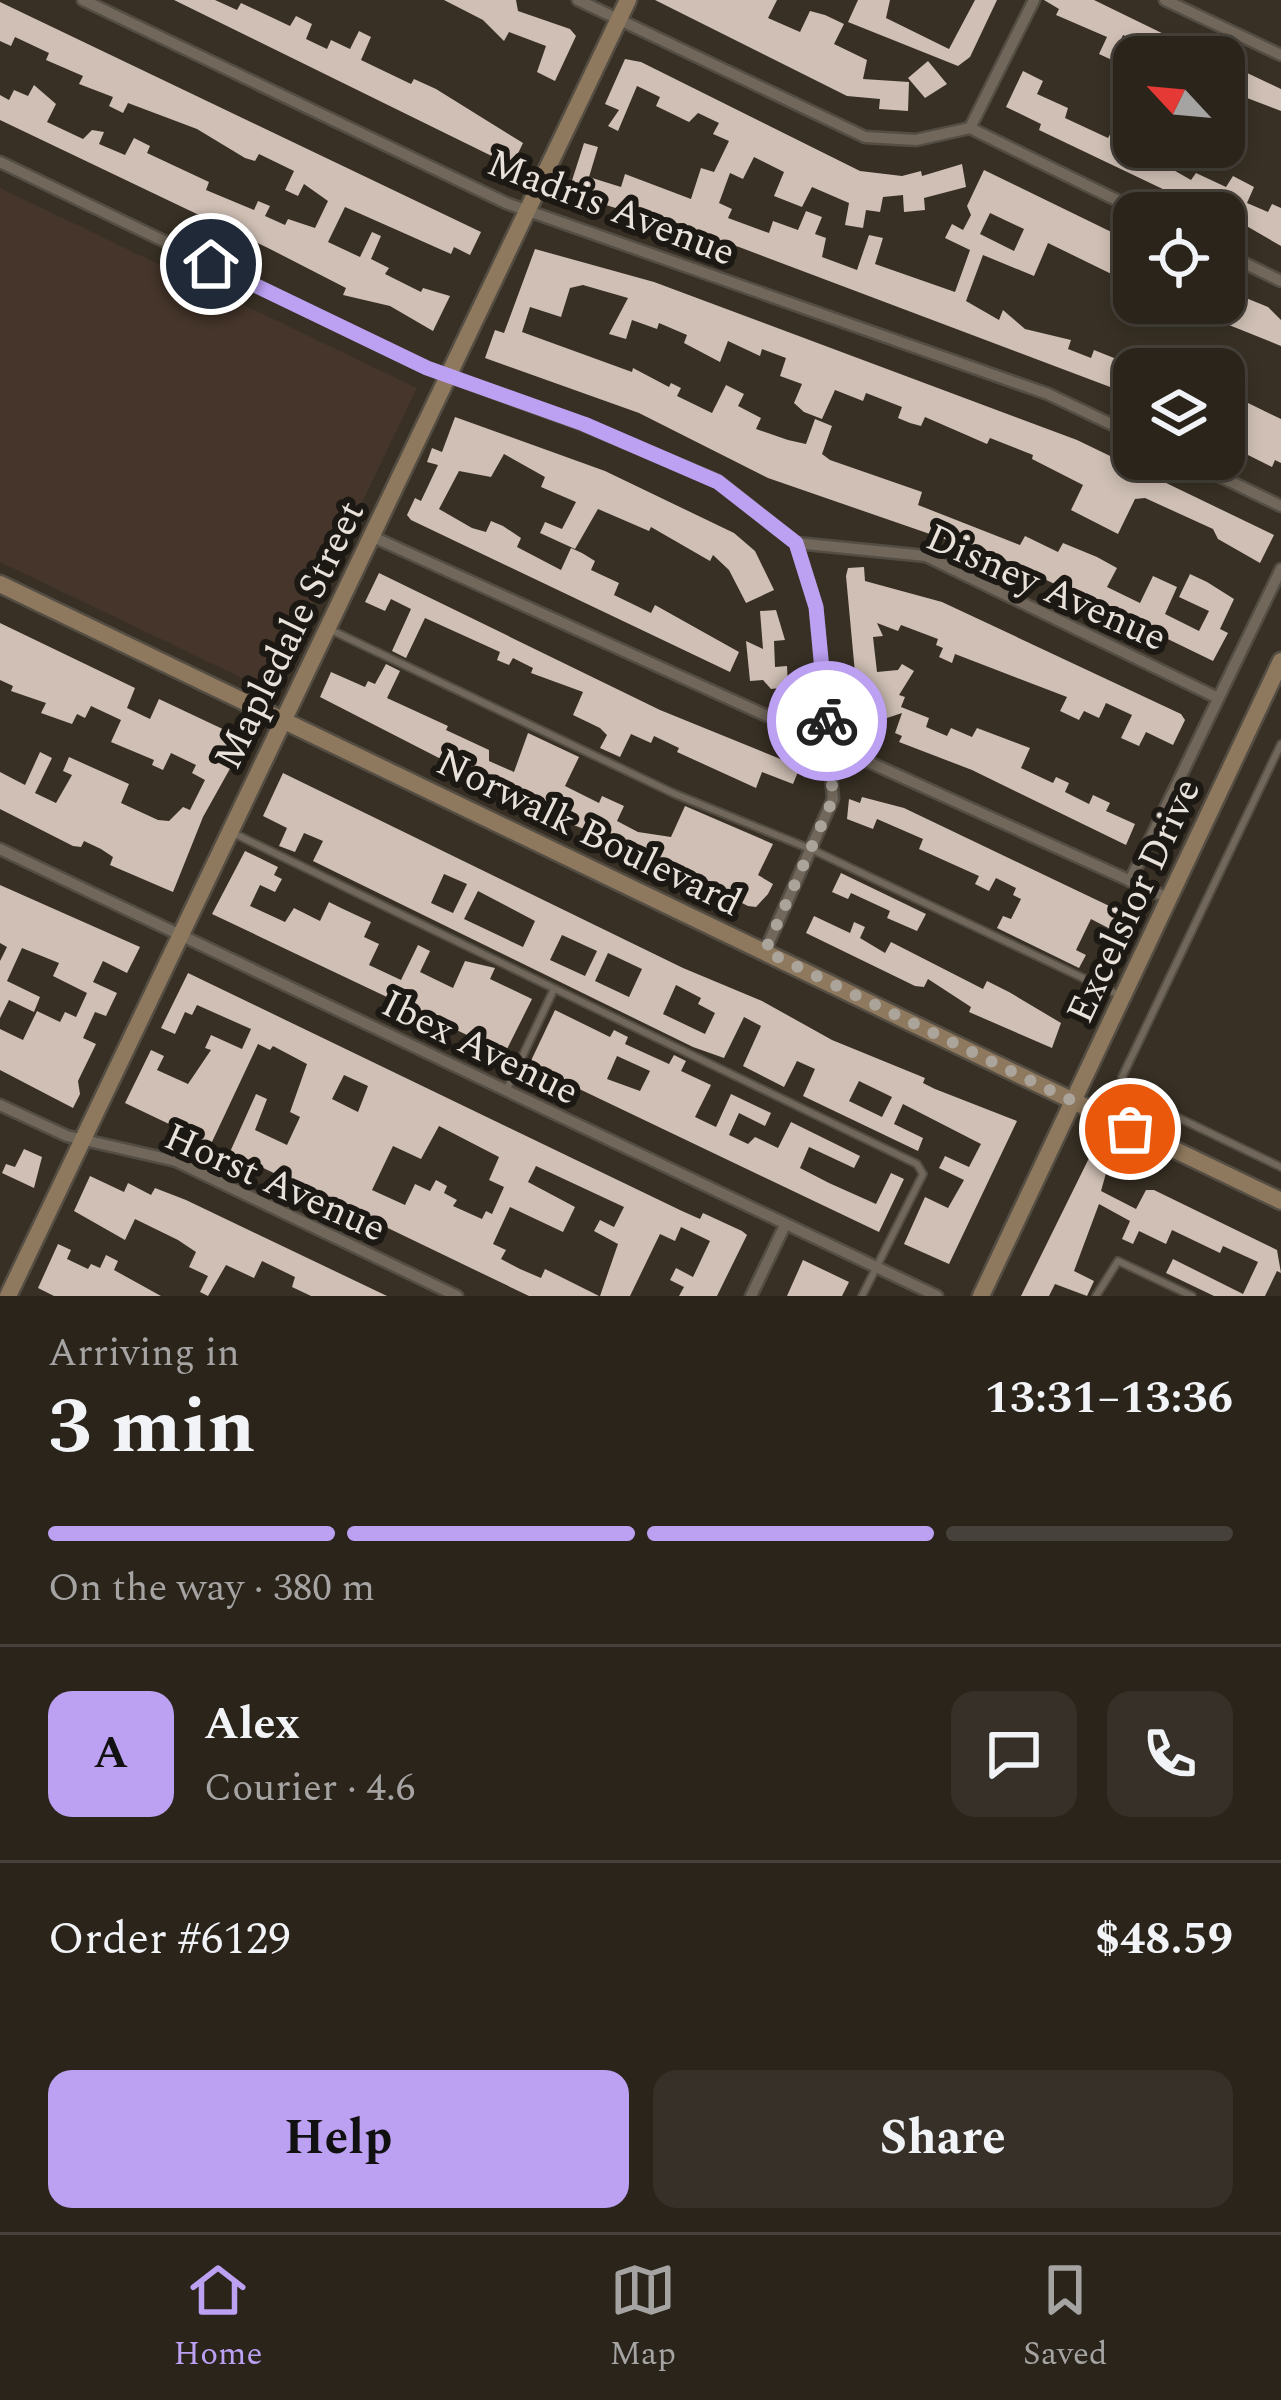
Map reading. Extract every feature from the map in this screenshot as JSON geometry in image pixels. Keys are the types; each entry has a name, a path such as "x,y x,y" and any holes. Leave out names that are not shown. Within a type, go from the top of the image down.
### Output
{"street":[{"name":"Madris Avenue","path":"83,0 527,210 1048,394 1113,425"},
{"path":"578,0 865,137 916,140 970,128 1113,198"},
{"name":"Mapledale Street","path":"8,1296 628,0"},
{"path":"970,128 1034,0"},
{"path":"1165,0 1281,56"},
{"path":"0,162 448,377 584,424 718,482 796,543 816,607 833,799 765,951"},
{"path":"1245,263 1281,281"},
{"path":"1227,480 1281,506"},
{"path":"371,536 1168,898"},
{"name":"Disney Avenue","path":"796,543 926,556 1218,698"},
{"name":"Excelsior Drive","path":"1130,881 1281,569"},
{"name":"Norwalk Boulevard","path":"0,584 1281,1201"},
{"name":"Excelsior Drive","path":"981,1296 1281,661"},
{"name":"Ibex Avenue","path":"0,849 937,1296"},
{"name":"Horst Avenue","path":"0,1105 82,1140 176,1161 457,1296"},
{"path":"751,1296 785,1225"}],"lane":[{"path":"328,628 675,794 813,850 1123,996"},
{"path":"1281,744 1122,1077 1133,1096 1281,1167"},
{"path":"230,832 917,1164 923,1174 862,1296"},
{"path":"505,1092 554,988"},
{"path":"1096,1296 1118,1261 1192,1296"}],"shaded area":[{"path":"0,188 417,388 271,692 0,562"}],"building":[{"path":"174,0 215,0 237,10 241,3 290,26 296,16 312,24 306,39 327,49 331,40 350,49 359,31 371,37 361,60 411,84 414,79 436,89 523,143 512,166"},
{"path":"444,0 516,0 518,11 570,29 576,36 555,81 537,72 546,46 509,32 504,41 483,20"},
{"path":"655,0 777,0 768,18 800,32 810,11 825,15 844,24 834,44 867,60 863,79 909,82 908,111 879,109 880,99 847,96"},
{"path":"858,0 890,0 886,18 949,49 975,0 997,0 970,57 958,66 848,22"},
{"path":"1044,0 1094,0 1168,36 1113,36 1112,60 1099,54 1107,37 1056,15 1059,9"},
{"path":"0,2 481,232 470,255 454,247 451,254 345,207 328,242 360,257 372,232 381,236 371,259 389,268 385,274 421,292 423,288 450,296 433,331 390,306 343,295 346,288 270,249 0,120 0,95 9,100 14,90 28,96 34,85 56,104 47,122 83,139 92,130 104,132 99,144 125,155 134,138 150,146 147,153 209,182 206,190 254,210 258,201 270,206 265,216 285,225 288,219 315,228 328,201 304,184 298,196 285,190 294,171 259,154 255,161 245,158 197,129 128,103 123,113 109,106 113,97 79,84 83,76 46,60 49,53 15,37 11,46 0,41"},
{"path":"625,59 641,62 860,171 902,176 921,171 922,176 962,164 966,187 924,198 925,210 904,212 903,195 883,197 880,212 866,210 863,228 845,225 849,203 812,187 802,207 774,196 784,172 754,157 743,179 730,173 719,203 732,209 728,218 769,233 773,221 798,230 806,211 822,217 815,234 826,238 822,257 857,270 869,235 883,238 875,264 955,292 970,250 945,238 952,224 963,230 971,215 967,206 984,170 1113,233 1113,275 1048,243 1034,276 983,255 966,301 999,320 1003,310 1025,329 1071,340 1068,349 1091,358 1094,350 1113,358 1113,388 739,247 568,193 584,143 598,147 589,177 621,187 625,174 691,199 701,168 714,172 729,141 713,134 719,123 698,113 689,122 656,106 660,97 637,86 618,131 608,126 619,110 605,104","holes":["990,213 1024,229 1014,251 980,234"]},
{"path":"928,61 947,84 925,98 908,78"},
{"path":"1023,71 1043,81 1037,94 1068,108 1065,118 1108,138 1113,132 1113,165 1039,130 1041,124 1006,107"},
{"path":"1245,72 1281,89 1281,111 1247,98 1245,102"},
{"path":"1119,168 1170,168 1191,180 1196,173 1226,187 1233,176 1254,187 1247,203 1268,212 1272,204 1281,208 1281,246 1245,225 1245,192 1169,192"},
{"path":"535,249 654,282 1077,440 1113,457 1113,480 1160,480 1274,535 1260,563 1218,539 1213,529 1145,498 1135,499 1118,534 1071,510 1083,485 1032,459 1033,455 990,438 987,444 925,417 921,426 910,423 898,418 902,407 866,393 863,401 835,390 822,419 804,412 794,403 802,384 780,376 786,358 762,349 760,356 728,341 720,362 684,343 687,335 659,323 657,329 632,320 626,339 609,334 628,298 583,285 570,288 561,317 530,307 522,332 632,372 633,368 669,387 671,383 681,388 677,396 712,413 726,385 744,394 738,406 761,418 756,429 788,440 806,444 815,419 832,426 822,454 830,460 922,492 918,505 1020,545 1025,536 1058,552 1063,543 1097,557 1117,568 1107,587 1140,603 1153,576 1177,587 1165,614 1199,631 1209,611 1179,597 1190,574 1207,582 1234,599 1220,629 1228,633 1213,661 1005,560 768,478 639,413 485,358 495,330 504,333"},
{"path":"1245,298 1268,307 1281,320 1281,346 1226,324 1245,324"},
{"path":"1245,404 1281,419 1281,463 1275,460 1272,467 1245,454"},
{"path":"455,417 605,471 734,533 755,551 774,590 746,603 729,570 713,555 710,561 651,527 649,531 598,509 575,549 540,533 545,522 562,529 576,502 541,487 545,477 504,454 491,477 459,471 439,509 486,532 491,521 503,526 521,538 517,547 561,570 571,548 582,553 595,561 591,570 619,583 614,595 651,613 655,605 739,652 730,672 411,520 407,515 415,498 421,501 438,465 427,462 432,448 442,452"},
{"path":"864,567 865,581 942,602 1181,714 1185,720 1173,745 1146,732 1139,746 1121,738 1132,715 1106,703 1099,718 1084,711 1079,720 1060,711 1067,697 955,654 952,663 939,657 943,648 936,645 938,639 901,625 898,631 877,623 883,636 873,637 877,672 898,670 902,664 914,671 899,695 905,697 901,707 929,718 926,727 947,736 951,728 972,737 977,728 1030,748 1021,768 1053,783 1056,777 1069,783 1065,792 1089,804 1093,795 1110,803 1106,811 1135,824 1126,845 972,770 899,742 902,736 895,733 902,713 860,727 846,576 848,568"},
{"path":"379,573 660,710 800,767 793,784 762,772 756,788 677,752 679,748 654,736 651,743 631,734 620,757 600,748 607,735 573,715 583,692 531,673 533,668 513,658 509,665 497,660 500,652 425,618 406,658 392,651 411,609 391,599 385,611 365,602"},
{"path":"776,610 785,640 774,641 775,667 787,666 788,687 771,689 763,680 750,681 746,641 763,649 760,611"},
{"path":"0,623 135,688 127,708 150,719 159,699 246,740 203,817 173,892 110,865 113,857 101,849 84,841 81,847 73,846 0,809 0,772 25,785 40,752 52,758 35,793 56,803 72,775 63,771 69,757 129,784 121,803 158,820 169,821 183,807 190,810 205,780 192,773 196,765 171,753 163,770 152,765 154,760 111,742 121,720 91,706 85,718 77,714 72,724 41,713 46,703 11,691 13,686 0,680"},
{"path":"386,664 400,671 387,698 489,750 489,761 514,772 528,733 579,757 565,786 599,803 602,796 624,806 617,821 638,832 671,837 685,806 773,844 758,875 773,884 768,894 756,907 748,906 627,846 556,818 320,697 331,672 365,687 368,681 375,684"},
{"path":"283,773 683,968 762,1001 832,1040 925,1078 923,1083 935,1089 1017,1121 949,1264 904,1244 925,1197 948,1208 964,1180 939,1168 945,1156 969,1167 981,1144 903,1104 894,1124 923,1138 918,1151 803,1096 815,1069 797,1061 784,1087 743,1066 761,1026 744,1017 724,1058 693,1047 313,861 323,841 304,833 295,852 279,846 287,828 263,816","holes":["444,874 467,884 453,913 431,903","478,891 535,921 523,947 464,919","562,935 597,951 585,976 550,960","608,953 642,969 629,997 595,981","676,985 701,998 698,1004 715,1013 705,1034 663,1014","859,1081 892,1097 882,1117 849,1101"]},
{"path":"862,797 904,808 1124,913 1114,931 1091,919 1076,950 1086,955 1079,968 997,928 1003,916 1011,919 1021,899 1013,895 1016,888 996,878 989,891 975,884 979,876 919,849 923,839 877,819 873,829 847,819 849,799 860,803"},
{"path":"245,851 278,867 274,875 282,879 275,892 260,885 250,906 285,922 294,908 320,921 329,902 371,922 364,937 379,944 369,965 401,980 418,945 430,951 420,972 453,988 465,961 495,968 490,979 532,999 505,1053 212,914"},
{"path":"841,873 926,914 917,931 887,918 890,911 851,893 848,899 832,892"},
{"path":"0,885 140,947 127,973 103,961 93,982 117,993 106,1016 95,1012 83,1038 96,1044 78,1081 80,1094 73,1108 0,1070 0,1029 23,1040 37,1011 60,1022 65,1012 76,1017 87,993 53,976 59,963 22,948 7,981 40,997 34,1012 9,1000 0,1018 0,961 7,947 0,943"},
{"path":"814,916 850,933 854,922 865,927 860,938 885,953 891,942 983,989 987,981 1009,992 1061,1023 1052,1048 969,1012 971,1007 928,979 924,987 915,986 806,933"},
{"path":"188,973 682,1211 700,1219 703,1213 747,1235 717,1296 679,1296 684,1287 670,1280 676,1268 693,1277 710,1241 681,1227 675,1241 660,1234 630,1296 600,1296 618,1244 594,1231 600,1220 614,1227 624,1207 536,1166 528,1182 575,1207 563,1232 510,1207 493,1244 506,1250 501,1259 520,1269 541,1278 545,1269 599,1296 529,1296 230,1152 256,1094 267,1099 255,1130 287,1145 300,1117 290,1112 307,1064 273,1046 270,1050 258,1044 211,1144 125,1103 151,1050 164,1056 157,1070 188,1084 211,1050 205,1048 211,1035 242,1049 251,1029 197,1005 192,1015 185,1012 175,1034 161,1028","holes":["344,1075 368,1086 358,1112 332,1099","439,1126 499,1157 489,1180 504,1187 492,1214 486,1211 482,1219 453,1206 457,1200 444,1193 447,1186 436,1180 430,1191 415,1184 405,1205 372,1190 393,1146 421,1159"]},
{"path":"555,1010 610,1037 614,1030 628,1037 625,1044 669,1064 674,1055 686,1061 681,1071 711,1085 695,1117 716,1127 731,1094 771,1113 765,1126 739,1113 729,1135 748,1144 755,1137 778,1148 791,1122 860,1156 854,1168 809,1147 800,1168 876,1204 891,1173 904,1179 879,1232 529,1065","holes":["617,1056 650,1071 640,1091 607,1079"]},
{"path":"24,1149 42,1157 34,1188 2,1173 6,1164 15,1167"},
{"path":"1093,1150 1110,1159 1101,1191 1136,1209 1146,1190 1154,1190 1277,1250 1281,1273 1277,1271 1265,1296 1214,1296 1166,1273 1173,1259 1243,1294 1258,1262 1223,1246 1220,1253 1172,1230 1166,1244 1139,1231 1133,1244 1122,1239 1130,1221 1099,1204 1074,1271 1094,1281 1087,1296 1055,1284 1049,1296 1021,1296"},
{"path":"90,1176 124,1192 128,1183 151,1195 155,1188 186,1200 387,1296 311,1296 292,1287 295,1277 262,1261 254,1278 226,1265 208,1296 200,1292 208,1276 189,1267 196,1252 178,1240 135,1219 125,1240 74,1211"},
{"path":"58,1244 71,1250 67,1259 88,1269 91,1264 100,1268 106,1255 118,1261 114,1270 161,1296 54,1296 38,1288"},
{"path":"803,1260 849,1282 842,1296 787,1296"}],"way so far":[{"path":"827,721 833,799 765,951 1130,1129"}],"route":[{"path":"211,264 427,368 584,424 718,482 796,543 816,607 827,721"}]}
